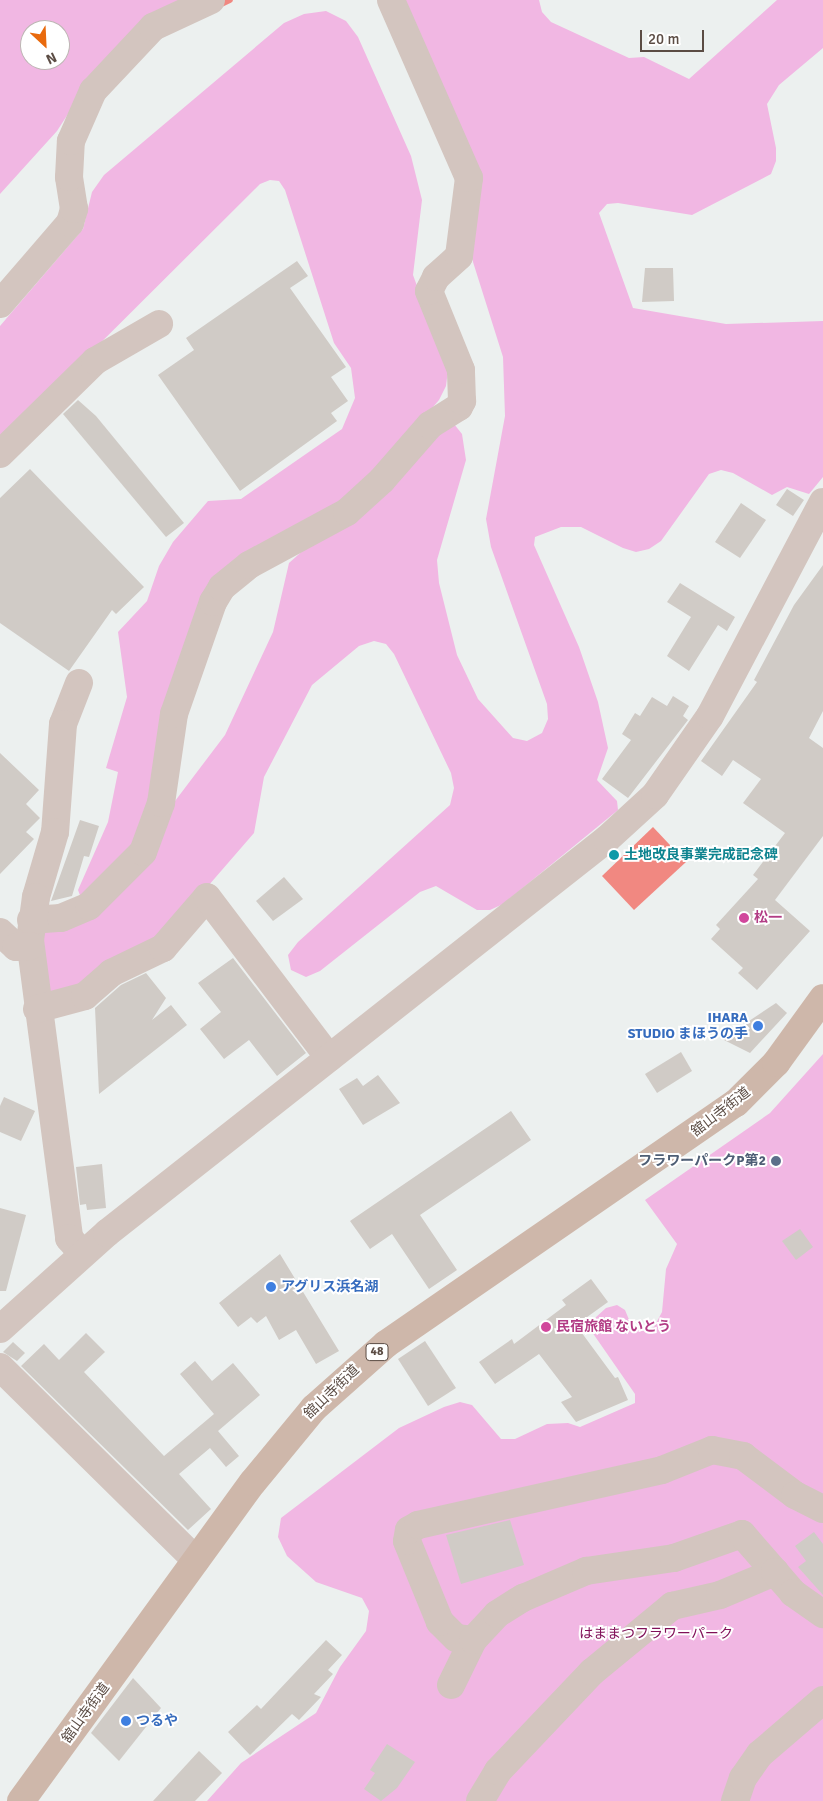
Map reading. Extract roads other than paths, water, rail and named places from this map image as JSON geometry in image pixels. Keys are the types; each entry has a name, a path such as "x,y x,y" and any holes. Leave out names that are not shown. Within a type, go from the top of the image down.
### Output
{"main road":[{"name":"舘山寺街道","path":"21,1801 196,1560 288,1438 347,1376 412,1326 728,1109 776,1063 823,998"}],"street":[{"path":"0,304 70,223 74,209 69,177 71,141 93,90 148,31 211,0"},
{"path":"0,932 16,947 30,933 89,906 143,852 155,829 161,803 174,714 213,602 222,587 249,565 342,516 382,480 430,425 458,407 462,400 461,370 429,291 436,278 459,256 469,178 391,0"},
{"path":"0,454 95,361 159,324"},
{"path":"0,1329 82,1253 607,839 655,795 710,716 823,502"},
{"path":"79,683 62,724 55,832 30,933 37,1009 69,1238 82,1253"},
{"path":"37,1009 86,996 111,974 164,948 207,897 329,1058"},
{"path":"0,1367 196,1560"},
{"path":"473,1640 456,1638 440,1622 406,1541 409,1530 418,1525 662,1470 712,1450 744,1456 796,1495 823,1509"},
{"path":"451,1685 473,1640 497,1614 553,1584 599,1568 695,1553 742,1534 793,1593 823,1614"},
{"path":"480,1801 517,1750 592,1672 657,1616 688,1600 720,1595 775,1572"},
{"path":"735,1801 744,1778 760,1754 823,1700"}],"waterway":[{"path":"217,6 230,0"}],"place":[{"name":"土地改良事業完成記念碑","path":"614,855"},
{"name":"松一","path":"744,918"},
{"name":"IHARA STUDIO まほうの手","path":"758,1026"},
{"name":"フラワーパークP第2","path":"776,1161"},
{"name":"アグリス浜名湖","path":"271,1287"},
{"name":"民宿旅館 ないとう","path":"546,1327"},
{"name":"つるや","path":"126,1721"}],"park label":[{"name":"はままつフラワーパーク","path":"656,1634"}]}
